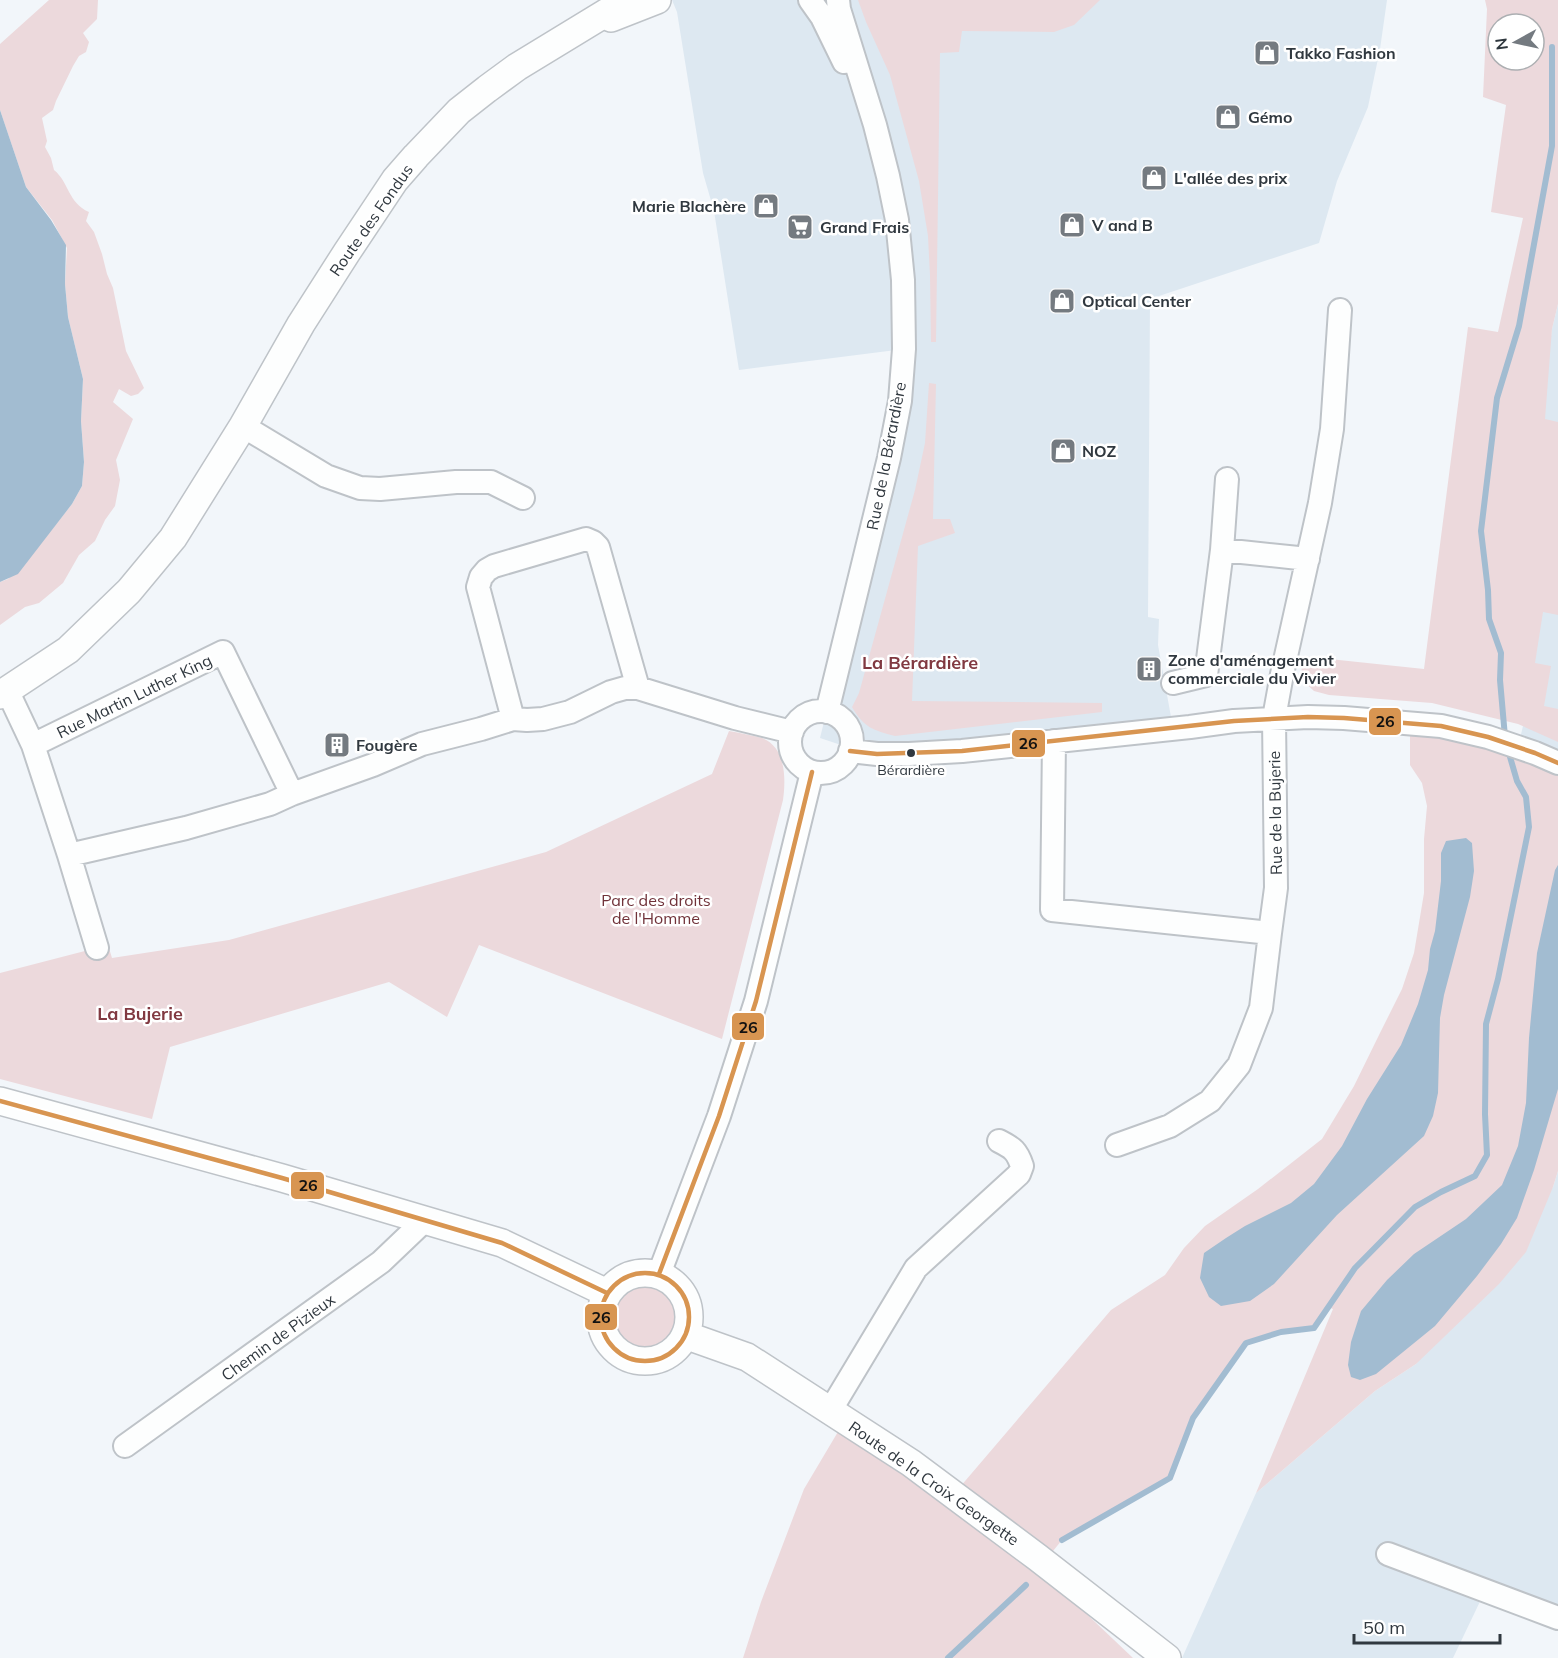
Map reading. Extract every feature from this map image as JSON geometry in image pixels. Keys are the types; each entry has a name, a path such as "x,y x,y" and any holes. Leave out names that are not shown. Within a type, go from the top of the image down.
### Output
{"street":[{"name":"Route des Fondus","path":"3,693 68,650 129,591 173,538 243,426 308,315 395,180 438,132 469,104 517,67 627,0"},
{"name":"Route des Fondus","path":"574,32 657,0"},
{"name":"Rue de la Bérardière","path":"810,0 822,17 875,125"},
{"name":"Rue de la Bérardière","path":"827,712 889,458 900,401 904,361 903,280 897,220 875,125 838,0"},
{"name":"Rue de la Bujerie","path":"1117,1145 1170,1126 1210,1101 1239,1065 1261,1008 1276,888 1274,718 1320,503 1332,429 1340,310"},
{"path":"243,426 326,476 360,488 380,489 456,482 491,482 523,498"},
{"path":"1173,683 1206,675 1222,550 1227,479"},
{"path":"513,719 478,587 481,578 487,570 504,562 586,539 598,548 638,688"},
{"path":"1222,550 1308,559"},
{"name":"Rue Martin Luther King","path":"33,745 224,652 292,794"},
{"path":"69,855 270,804 374,765 422,744 513,719 543,719 570,712 625,687 638,688 735,718 792,732"},
{"path":"3,693 33,745 97,948"},
{"path":"812,712 827,712 839,717 846,724 852,742 850,751 846,760 839,767 822,773 812,772 803,768 791,752 792,732 796,723 804,716 812,712"},
{"path":"850,751 877,754 962,751 1234,721 1308,717 1441,726 1488,737 1558,763"},
{"path":"1054,741 1052,910 1270,933"},
{"path":"659,1275 719,1116 756,1001 812,772"},
{"path":"0,1101 282,1178 502,1243 607,1293"},
{"path":"830,1411 916,1268 1018,1174 1022,1166 1018,1155 1013,1149 999,1141"},
{"name":"Chemin de Pizieux","path":"125,1446 381,1262 424,1221"},
{"path":"644,1272 659,1275 672,1282 682,1293 688,1306 689,1321 685,1335 680,1344 664,1357 640,1361 626,1357 613,1348 605,1336 600,1322 601,1307 607,1293 617,1282 630,1275 644,1272"},
{"name":"Route de la Croix Georgette","path":"685,1335 747,1357 911,1463 1167,1658"},
{"path":"1388,1554 1558,1618"}],"shaded area":[{"name":"Zone d'aménagement commerciale du Vivier","path":"672,0 1387,0 1368,107 1337,181 1319,243 1150,299 1148,617 1159,619 1158,645 1173,728 850,748 820,738 878,506 904,349 739,370 714,211 703,173 677,12"},
{"path":"1558,304 1558,763 1518,747 1523,726 1515,606 1552,329"},
{"path":"1558,1171 1558,1618 1485,1591 1453,1658 1182,1658 1256,1493 1375,1391 1416,1364 1553,1187"}],"green space":[{"path":"49,0 98,0 97,19 83,33 89,42 86,52 79,56 73,66 53,110 42,118 47,141 45,147 54,170 77,203 89,212 86,221 94,232 113,288 126,351 144,388 138,394 131,396 119,389 113,402 133,419 116,460 120,480 115,506 95,541 79,555 63,583 39,603 25,607 0,625 0,582 8,579 72,504 82,486 84,462 81,421 83,379 68,317 65,284 67,248 52,220 26,187 0,110 0,44"},
{"path":"858,0 1100,0 1074,25 1054,32 962,31 959,52 940,53 936,342 931,342 928,236 919,181 890,75"},
{"path":"1485,0 1558,0 1558,304 1552,329 1545,419 1558,422 1558,615 1543,612 1535,663 1551,666 1544,706 1558,709 1558,742 1518,724 1432,703 1329,695 1314,691 1302,680 1301,656 1424,669 1468,327 1498,332 1523,218 1491,212 1506,105 1483,97 1486,31 1486,72 1546,72 1546,12 1487,12"},
{"path":"929,383 936,384 933,519 950,519 955,533 918,546 912,701 1102,703 1102,712 895,736 865,724 852,707 859,693 915,490 925,443"},
{"path":"1410,723 1558,763 1558,1171 1526,1252 1499,1284 1416,1364 1375,1391 1256,1493 1333,1309 1328,1307 1314,1328 1281,1332 1246,1343 1193,1418 1170,1478 1062,1540 1044,1562 1074,1602 1133,1658 743,1658 761,1602 804,1489 845,1420 954,1494 1111,1310 1165,1275 1184,1248 1205,1226 1258,1189 1322,1139 1354,1086 1402,989 1414,953 1424,893 1424,839 1427,806 1422,783 1410,765"},
{"name":"Parc des droits de l'Homme","path":"729,731 770,742 783,764 784,783 783,800 722,1039 479,945 447,1017 389,982 170,1047 152,1119 0,1079 0,973 108,945 112,958 229,940 546,852 712,774"},
{"path":"637,1283 651,1283 663,1288 673,1298 678,1317 673,1336 663,1346 651,1351 637,1351 625,1346 615,1336 610,1324 610,1310 615,1298 625,1288"}],"water":[{"path":"0,110 26,187 51,220 66,245 65,284 68,317 83,379 81,421 84,462 82,486 72,504 18,574 0,582"},
{"path":"1466,838 1472,843 1474,871 1470,897 1444,995 1440,1018 1438,1093 1433,1116 1424,1136 1337,1215 1274,1284 1250,1301 1221,1306 1209,1297 1200,1278 1204,1253 1245,1226 1291,1203 1314,1184 1342,1146 1367,1099 1401,1045 1418,1004 1428,970 1435,931 1441,881 1441,853 1446,841"},
{"path":"1558,865 1558,1089 1517,1218 1477,1276 1435,1326 1376,1374 1360,1380 1351,1377 1348,1365 1351,1342 1361,1311 1387,1280 1414,1254 1466,1219 1502,1185 1518,1146 1526,1103 1537,953"}],"waterway":[{"path":"1505,737 1500,680 1501,653 1489,619 1481,531 1497,398 1519,326 1552,146 1552,47"},
{"path":"1062,1540 1170,1478 1193,1418 1246,1343 1281,1332 1314,1328 1355,1268 1415,1207 1475,1176 1487,1155 1486,1024 1498,979 1529,827 1526,797 1517,781 1508,750"},
{"path":"948,1658 1026,1585"}],"transit line":[{"name":"26","path":"850,751 877,754 962,751 1234,721 1308,717 1441,726 1488,737 1558,763"},
{"name":"26","path":"659,1274 719,1116 756,1001 812,772"},
{"name":"26","path":"0,1101 282,1178 502,1243 607,1293"},
{"name":"26","path":"645,1273 670,1280 682,1292 689,1317 682,1342 670,1354 645,1361 620,1354 608,1342 601,1317 608,1292 620,1280 645,1273"}],"place":[{"name":"Takko Fashion","path":"1267,53"},
{"name":"Gémo","path":"1228,117"},
{"name":"L'allée des prix","path":"1154,178"},
{"name":"Marie Blachère","path":"766,206"},
{"name":"V and B","path":"1072,225"},
{"name":"Grand Frais","path":"800,227"},
{"name":"Optical Center","path":"1062,301"},
{"name":"NOZ","path":"1063,451"},
{"name":"Zone d'aménagement commerciale du Vivier","path":"1149,669"},
{"name":"Fougère","path":"337,745"},
{"name":"Bérardière","path":"911,753"}],"district":[{"name":"La Bérardière","path":"920,662"},
{"name":"La Bujerie","path":"140,1013"}]}
